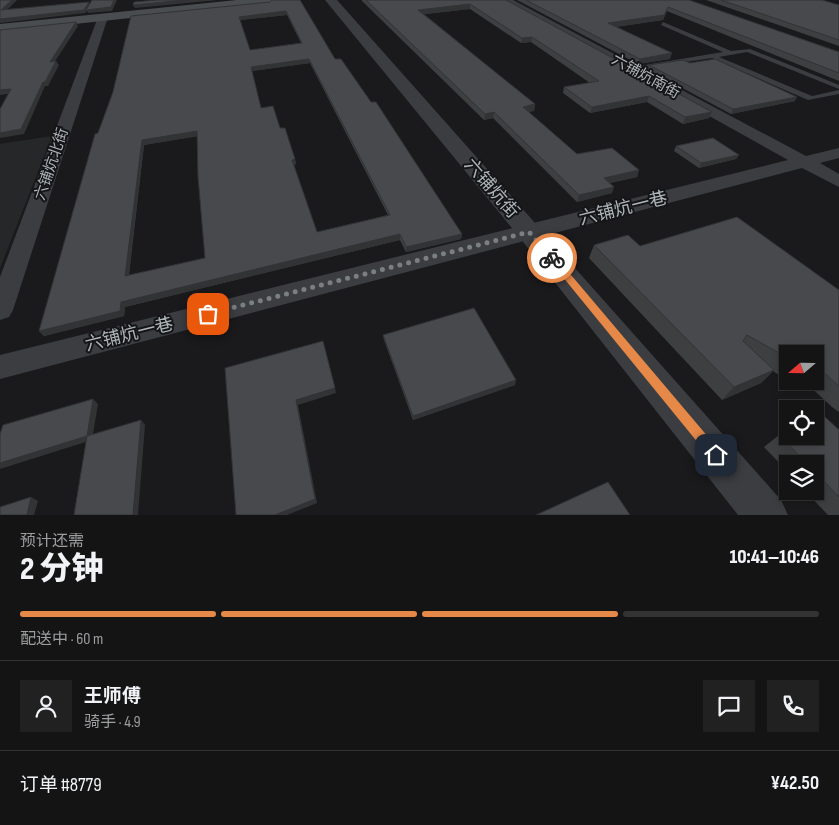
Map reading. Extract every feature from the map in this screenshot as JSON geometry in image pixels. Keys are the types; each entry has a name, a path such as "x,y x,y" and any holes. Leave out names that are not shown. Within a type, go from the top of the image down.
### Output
{"main road":[{"path":"0,28 270,0"}],"street":[{"name":"六铺炕街","path":"331,0 529,232 766,515"},
{"name":"六铺炕南街","path":"506,0 839,181"},
{"name":"六铺炕北街","path":"0,310 103,17"},
{"name":"六铺炕一巷","path":"0,366 839,153"}],"lane":[{"path":"663,24 730,53"},
{"path":"632,69 748,50 839,87"},
{"path":"713,56 811,98 839,92"}],"shaded area":[{"path":"52,136 0,268 0,144"}],"building":[{"path":"0,0 12,0 1,10 89,2 84,10 0,19"},
{"path":"92,0 114,0 111,7 86,10"},
{"path":"185,0 133,5 134,2"},
{"path":"272,0 300,0 335,59 341,59 371,102 376,102 462,234 406,247 400,234 121,302 120,311 39,331 95,134 98,133 113,92 131,16 270,2","holes":["286,11 302,43 250,50 239,17","309,59 390,215 317,232 292,160 295,159 285,128 280,128 273,106 261,108 251,67","197,131 198,177 205,258 125,276 142,140"]},
{"path":"366,0 506,0 712,112 685,117 649,96 592,107 564,87 599,81 532,37 522,38 470,4 418,10 535,104 523,107 577,154 612,148 639,170 604,178 614,187 579,195 494,112 485,114"},
{"path":"526,0 689,0 839,52 839,73 668,7 664,15 608,23 672,53 640,59"},
{"path":"721,0 822,0 839,5 839,40"},
{"path":"76,22 50,62 56,61 45,82 43,82 21,129 0,133 0,109 11,89 0,90 0,30"},
{"path":"715,59 797,97 733,109 649,65 683,60 690,63"},
{"path":"713,138 739,155 701,163 676,146"},
{"path":"737,217 839,290 839,386 824,373 824,345 779,345 779,353 747,335 743,341 774,370 734,387 594,245 628,235 640,246"},
{"path":"474,308 516,380 413,416 383,335"},
{"path":"323,341 335,388 296,400 315,499 275,515 236,515 225,368"},
{"path":"93,399 87,436 0,463 0,434 3,425"},
{"path":"824,416 839,430 839,497 824,481 824,455 798,455 789,445 824,445"},
{"path":"141,420 133,515 74,515 87,436"},
{"path":"608,482 630,515 536,515"},
{"path":"31,497 27,515 0,515 0,507"}],"way so far":[{"path":"208,314 529,232 552,258"}],"route":[{"path":"552,258 716,455"}]}
